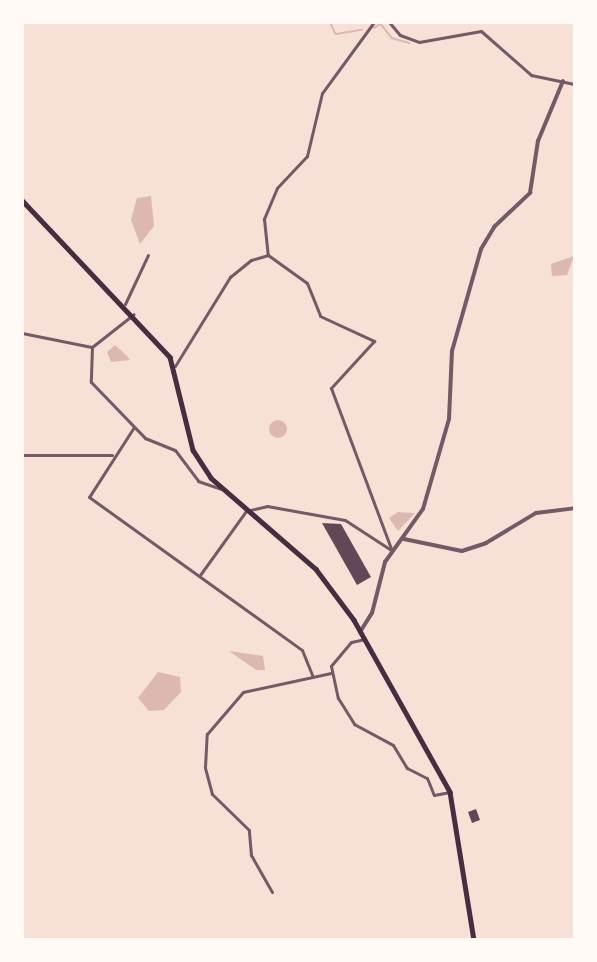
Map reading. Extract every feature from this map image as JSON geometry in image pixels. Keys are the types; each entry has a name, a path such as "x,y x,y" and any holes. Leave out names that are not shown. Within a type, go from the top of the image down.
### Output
{"main road":[{"path":"22,200 125,304 175,366 193,450 221,489 328,582 360,632 450,792 474,939"}],"street":[{"path":"268,255 265,211 277,188 307,156 322,93 374,22"},
{"path":"389,22 400,35 419,42 481,31 526,72 574,84"},
{"path":"360,632 369,620 392,550 418,523 446,429 452,351 481,249 494,227 530,193 538,141 563,81"},
{"path":"125,304 148,255"},
{"path":"175,366 230,277 251,260 268,255"},
{"path":"268,255 307,283 320,316 374,340 331,388 392,550"},
{"path":"22,333 92,347 134,314"},
{"path":"92,347 91,382 134,428 175,450 198,481 221,489"},
{"path":"134,428 112,455 89,497 178,565 200,575 302,650 312,675"},
{"path":"22,455 112,455"},
{"path":"200,575 246,511 291,507 345,520 392,550"},
{"path":"404,539 448,550 468,549 536,513 574,508"},
{"path":"364,639 351,642 334,660 332,673 354,724 393,745 407,768 427,778 434,795 450,792"},
{"path":"272,892 251,855 249,830 237,815 216,802 203,749 211,727 243,692 312,675 332,673"}],"shaded area":[{"path":"151,196 154,226 140,244 131,220 137,198"},
{"path":"574,256 567,275 552,276 551,264"},
{"path":"115,345 130,360 111,362 107,352"},
{"path":"278,420 284,423 287,429 284,435 278,438 272,435 269,429 272,423"},
{"path":"398,512 415,513 398,531 389,518"},
{"path":"229,651 263,656 265,670 256,670"},
{"path":"158,672 180,677 181,692 164,710 149,711 138,698"}],"building":[{"path":"322,523 341,524 371,577 357,585"},
{"path":"476,809 480,820 472,823 468,812"}],"waterway":[{"path":"330,22 336,34 362,30"},
{"path":"374,28 381,24 392,38 409,43"}]}
